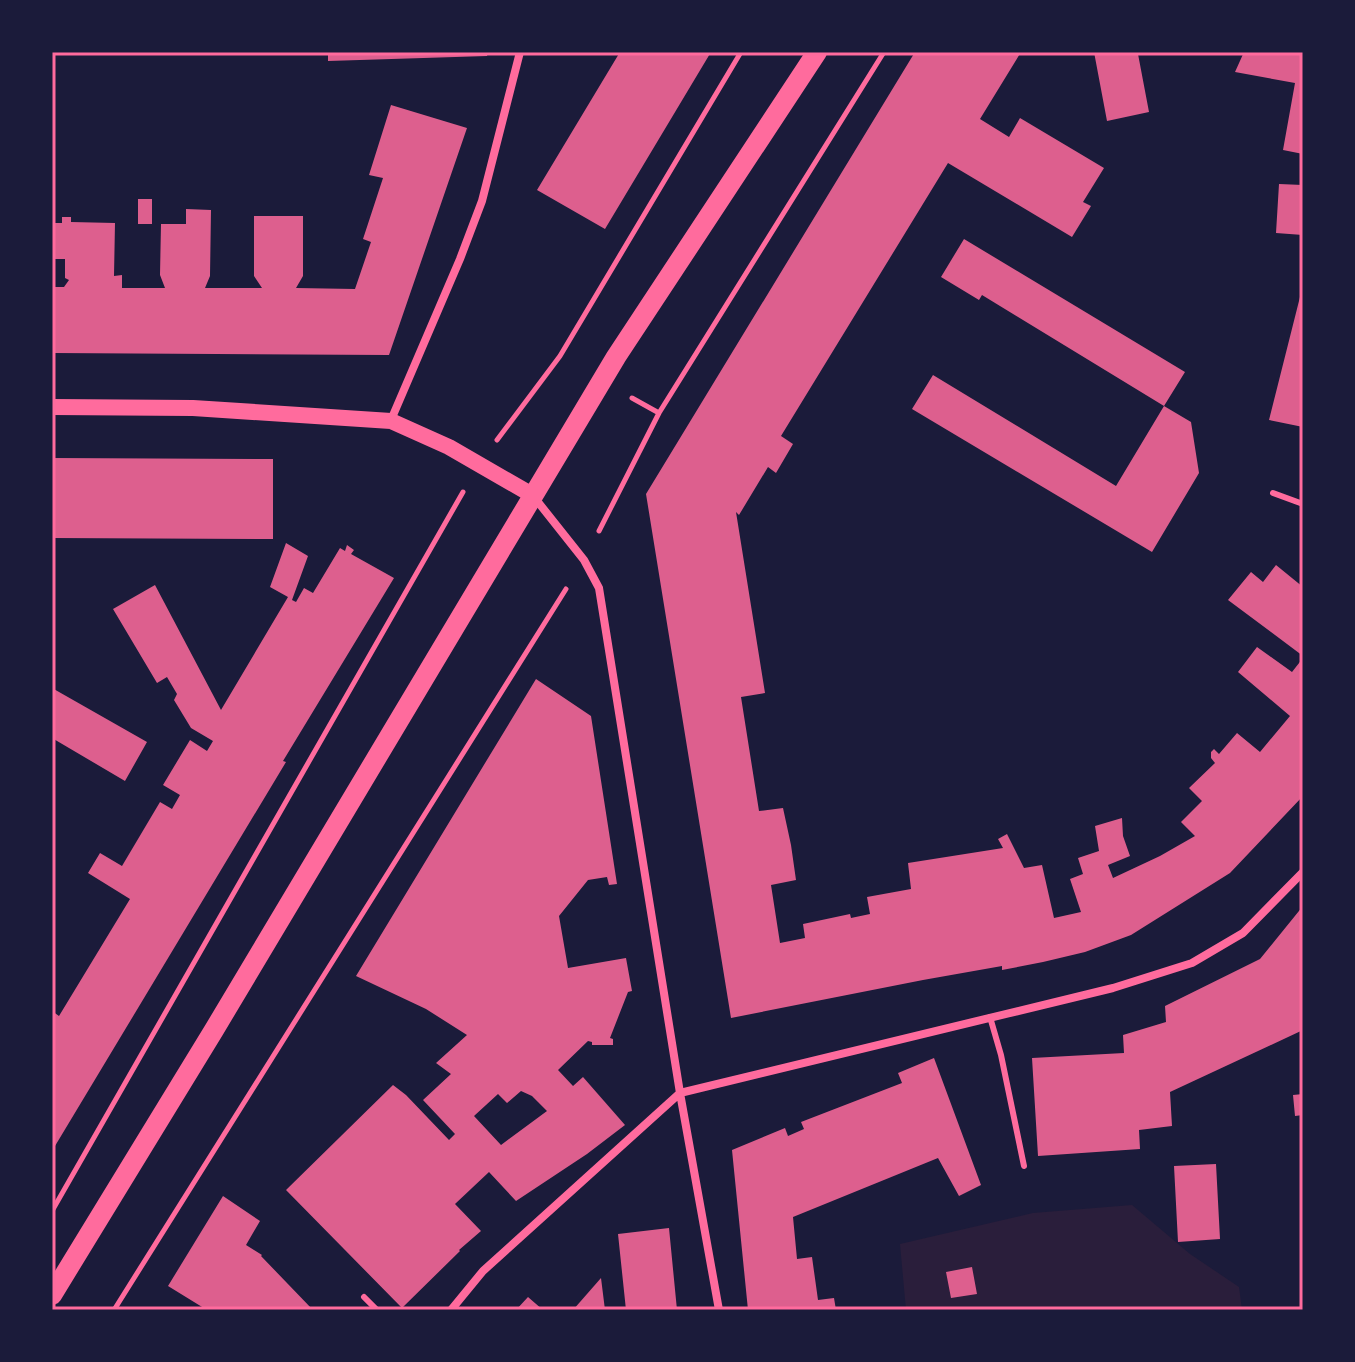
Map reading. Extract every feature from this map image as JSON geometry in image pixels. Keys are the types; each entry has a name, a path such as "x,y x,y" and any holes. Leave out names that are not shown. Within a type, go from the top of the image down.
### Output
{"main road":[{"path":"52,1295 616,357 817,52"},
{"path":"52,407 193,408 391,421 449,447 534,496"}],"street":[{"path":"391,421 482,201 520,52"},
{"path":"534,496 584,560 599,588 680,1093 719,1310"},
{"path":"451,1310 483,1271 680,1093 1113,988 1192,963 1243,933 1303,872"}],"lane":[{"path":"1273,493 1303,504"},
{"path":"990,1017 1024,1166"},
{"path":"364,1297 377,1310"}],"path":[{"path":"52,1211 479,464 560,356 741,52"},
{"path":"114,1310 584,560 659,413 884,52"}],"shaded area":[{"path":"1132,1205 1190,1254 1239,1287 1242,1310 906,1310 900,1244 1033,1213"}],"building":[{"path":"328,52 488,52 487,56 328,61"},
{"path":"620,52 711,52 605,229 537,190"},
{"path":"915,52 1021,52 980,119 1009,137 1020,118 1104,168 1083,202 1091,206 1072,237 948,163 781,436 793,444 776,473 768,467 739,515 736,512 765,693 741,697 759,811 783,808 796,880 771,885 780,943 805,938 803,924 850,914 851,918 870,914 867,897 911,889 908,863 1003,848 998,839 1007,834 1024,868 1042,865 1054,918 1081,912 1070,879 1083,874 1078,858 1099,851 1095,826 1122,818 1123,836 1130,856 1108,865 1113,878 1160,856 1195,836 1181,822 1202,801 1189,788 1215,763 1211,752 1214,749 1219,754 1237,733 1260,752 1290,716 1238,672 1257,647 1292,672 1303,658 1303,796 1230,873 1131,935 1085,952 1043,962 923,980 731,1018 646,494"},
{"path":"1094,52 1138,54 1149,112 1107,121"},
{"path":"1244,52 1303,52 1303,154 1283,150 1295,83 1235,72"},
{"path":"391,105 467,128 389,355 52,353 52,287 64,287 69,280 65,278 65,259 52,259 52,223 62,223 62,217 71,217 71,222 115,223 114,276 122,275 122,288 165,288 160,275 161,224 186,224 186,209 211,210 210,276 205,288 262,288 254,276 254,216 303,216 303,276 296,288 355,289 371,242 363,239 383,178 369,175"},
{"path":"1279,184 1303,185 1303,235 1276,233"},
{"path":"138,199 152,199 152,224 138,224"},
{"path":"964,239 1185,372 1164,406 982,295 979,300 941,277"},
{"path":"1303,289 1303,427 1269,420"},
{"path":"933,375 1116,486 1164,406 1191,422 1199,473 1152,552 912,409"},
{"path":"52,458 273,459 273,539 52,538"},
{"path":"286,543 308,556 292,600 296,602 304,588 313,593 340,548 345,551 347,545 354,550 351,554 394,578 52,1151 52,1011 59,1016 130,899 88,873 100,853 122,866 160,802 172,809 180,795 163,785 190,740 207,751 213,741 191,728 174,700 177,694 167,677 157,683 113,609 155,585 221,710 288,597 270,587"},
{"path":"1276,565 1303,587 1303,656 1228,600 1251,572 1263,582"},
{"path":"536,679 591,716 617,884 609,885 607,877 588,880 559,916 568,968 626,958 632,991 628,992 610,1038 613,1045 592,1045 588,1041 558,1070 573,1086 583,1077 625,1125 516,1201 489,1172 455,1204 481,1231 402,1308 286,1190 393,1085 449,1140 455,1134 423,1100 451,1074 436,1063 467,1035 426,1009 356,976","holes":["521,1091 532,1096 547,1111 501,1145 474,1116 498,1094 507,1103"]},
{"path":"52,688 147,742 125,781 52,738"},
{"path":"1303,906 1303,1030 1170,1092 1172,1126 1139,1130 1140,1149 1038,1156 1032,1058 1124,1053 1123,1035 1166,1022 1165,1006 1260,959"},
{"path":"934,1058 981,1185 959,1196 938,1158 793,1217 797,1259 812,1257 818,1300 834,1298 836,1310 748,1310 732,1150 785,1128 788,1136 804,1129 801,1122 902,1083 898,1073"},
{"path":"1303,1094 1303,1115 1295,1116 1293,1095"},
{"path":"1216,1164 1220,1239 1178,1242 1174,1166"},
{"path":"223,1196 260,1221 246,1245 262,1255 313,1310 207,1310 168,1286"},
{"path":"669,1228 677,1310 626,1310 618,1234"},
{"path":"972,1267 977,1294 951,1298 946,1272"},
{"path":"601,1278 605,1310 573,1310"},
{"path":"528,1297 543,1310 516,1310"}]}
